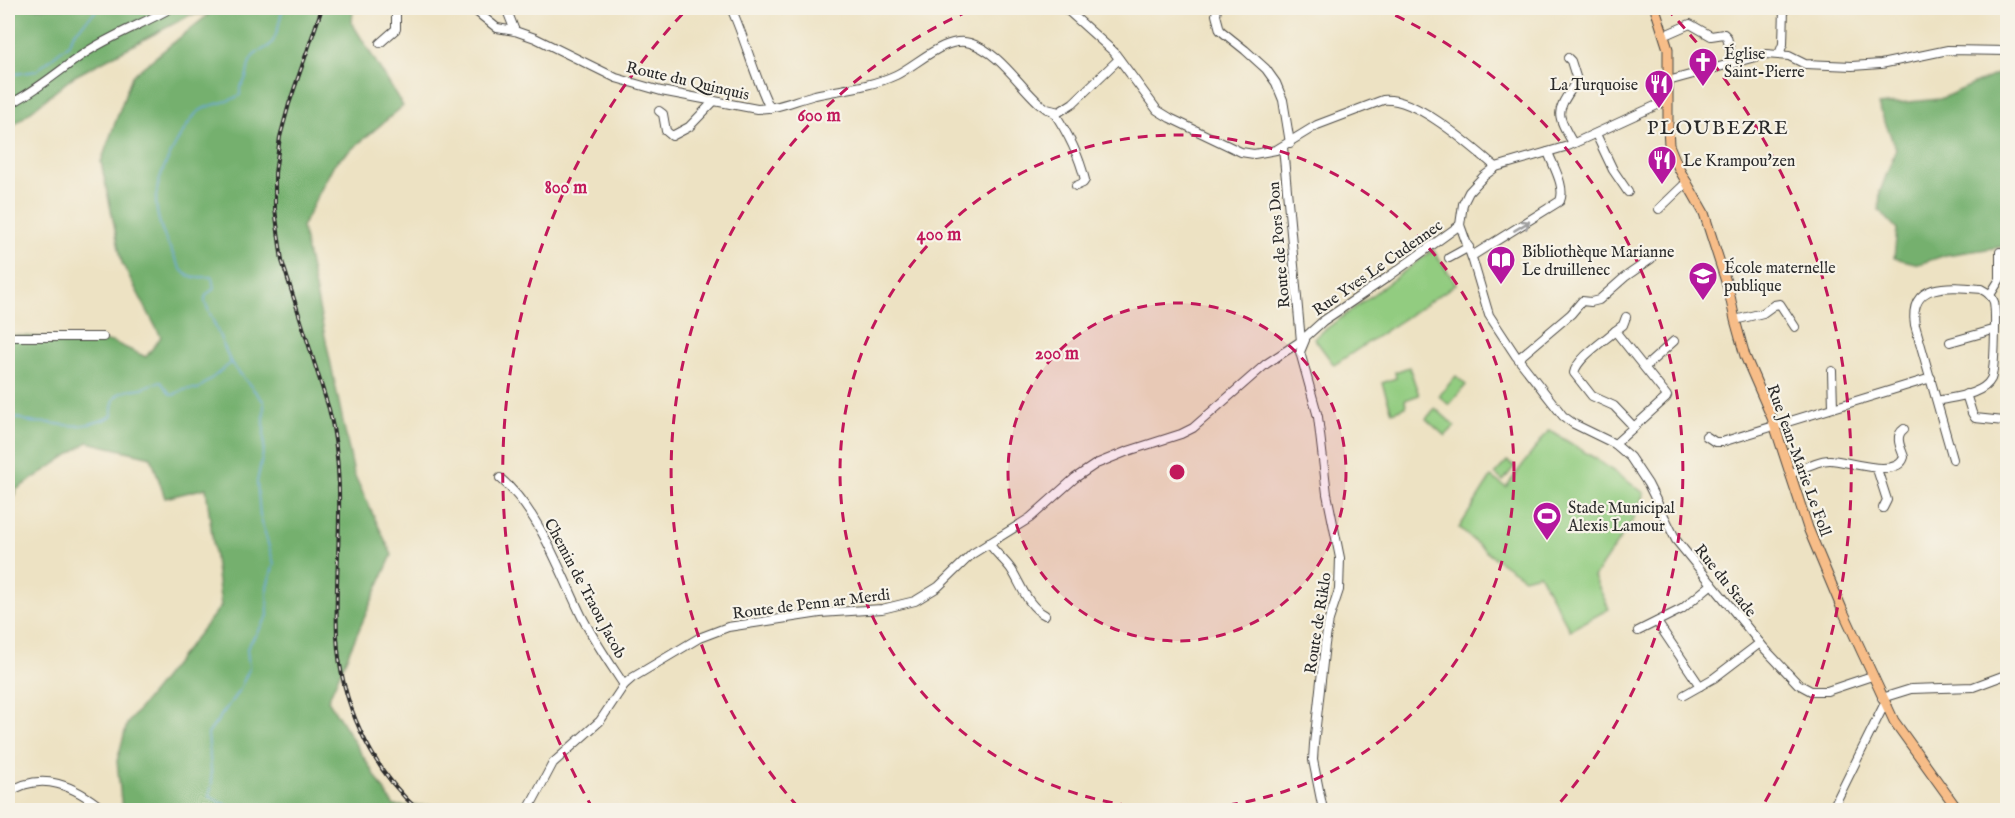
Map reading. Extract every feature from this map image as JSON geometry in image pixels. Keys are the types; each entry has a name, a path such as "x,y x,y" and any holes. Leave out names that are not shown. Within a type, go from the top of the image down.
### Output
{"main road":[{"name":"Rue Jean-Marie Le Foll","path":"1656,8 1668,48 1669,145 1679,169 1704,213 1729,291 1744,356 1766,402 1808,528 1883,700 1902,733 1958,810"}],"street":[{"path":"8,105 30,94 102,43 171,8"},
{"path":"380,44 396,28 396,8"},
{"name":"Route du Quinquis","path":"472,8 497,28 515,31 556,47 616,78 661,91 757,109 867,85 896,75 947,44 968,42 988,51 1026,92 1047,109 1053,111"},
{"path":"506,8 515,31"},
{"path":"731,8 740,28 754,73 770,108"},
{"path":"1065,8 1107,45 1157,110 1230,148 1248,154 1264,154 1286,145 1303,132 1326,120 1392,99 1409,105 1444,126 1496,167"},
{"name":"Route de Pors Don","path":"1217,8 1216,15 1220,30 1266,69 1276,83 1283,100 1304,338"},
{"path":"1779,54 1783,44 1784,8"},
{"path":"1665,35 1690,24 1711,36 1724,34 1727,37 1733,63"},
{"path":"1668,81 1766,54 1789,56 1805,64 1852,66 1881,64 1948,50 2007,51"},
{"path":"1568,58 1578,80 1565,97 1560,115 1561,122 1574,144"},
{"path":"1076,186 1085,180 1081,164 1066,130 1053,111 1064,110 1073,103 1119,59"},
{"name":"Rue Yves Le Cudennec","path":"1304,338 1323,321 1460,225 1460,214 1466,197 1484,176 1496,167 1574,144 1668,100"},
{"path":"659,111 663,114 666,131 672,136 690,127 714,101"},
{"path":"1596,134 1613,170 1628,192"},
{"path":"1472,256 1560,201 1561,185 1548,152"},
{"path":"1659,208 1688,182"},
{"name":"Rue du Stade","path":"1460,225 1472,256 1489,315 1519,358 1563,416 1574,424 1615,444 1630,457 1639,468 1671,531 1760,643 1798,684 1810,691 1827,691 1872,676"},
{"path":"1449,258 1469,247"},
{"path":"1990,295 2000,279 2000,252"},
{"path":"1519,358 1571,314 1582,301 1599,300 1624,277 1651,259"},
{"path":"1937,401 1981,389 1989,383 1993,374 1994,301 1981,289 1939,288 1926,292 1917,302 1913,314 1915,325 1953,459"},
{"path":"1735,320 1764,313 1774,305 1780,304 1795,327"},
{"path":"1626,317 1623,325 1581,360 1574,373 1592,396 1614,406 1634,427"},
{"path":"1950,342 1993,330"},
{"path":"1615,444 1667,396 1616,331"},
{"path":"8,337 103,337"},
{"name":"Route de Penn ar Merdi","path":"528,810 553,762 600,721 624,685 632,678 699,638 728,627 820,613 882,609 915,601 938,587 972,554 1030,518 1068,484 1096,464 1193,428 1245,380 1304,338"},
{"name":"Route de Riklo","path":"1304,338 1300,352 1318,417 1327,494 1340,558 1339,590 1329,620 1325,644 1314,744 1314,770 1323,810"},
{"path":"1645,367 1674,341"},
{"path":"1832,371 1833,407"},
{"path":"1706,436 1715,442 1722,442 1931,378"},
{"path":"1966,394 1971,413 1975,418 2004,421"},
{"path":"1790,474 1826,460 1881,470 1903,462 1899,437 1900,431 1904,429"},
{"path":"1877,469 1887,500 1883,508"},
{"name":"Chemin de Traou Jacob","path":"500,478 509,486 540,529 583,618 624,685"},
{"path":"989,543 1010,567 1030,601 1041,614 1045,615"},
{"path":"1638,631 1682,609 1712,584"},
{"path":"1657,622 1700,686"},
{"path":"1684,695 1760,643"},
{"path":"1832,810 1883,700 1911,689 1973,687 2007,674"},
{"path":"8,793 17,787 33,782 55,783 84,796 104,810"}],"green space":[{"path":"8,8 353,8 352,23 403,106 334,164 302,227 354,474 392,555 328,700 394,806 466,805 476,810 122,810 117,761 127,724 221,606 206,488 165,498 151,457 88,442 16,490 8,514 8,335 113,342 146,357 161,337 122,263 101,162 132,76 209,14 190,15 73,77 8,130"},
{"path":"1999,73 2008,92 2007,246 1946,255 1919,264 1894,258 1897,229 1879,210 1880,192 1896,149 1878,105 1940,99"},
{"path":"1433,250 1456,284 1334,365 1314,338"},
{"path":"1409,367 1419,395 1405,400 1406,407 1392,412 1382,383 1396,378 1395,372"},
{"path":"1456,376 1466,385 1449,405 1439,396"},
{"path":"1435,408 1455,426 1445,436 1426,419"},
{"name":"Stade Municipal Alexis Lamour","path":"1549,430 1596,459 1644,493 1633,520 1594,577 1609,609 1570,630 1539,574 1524,578 1489,554 1459,528 1491,477 1506,487"},
{"path":"1507,461 1515,466 1503,481 1495,474"}],"waterway":[{"path":"8,75 36,71 68,45 74,33 99,8"},
{"path":"235,810 209,796 212,783 208,734 240,689 249,669 247,648 268,616 267,586 274,564 260,516 257,482 264,448 264,402 231,363 205,302 208,293 214,289 212,277 191,277 181,270 165,238 157,210 156,197 162,172 187,126 203,109 240,95 240,87 246,79 250,62 258,52 274,40 283,8"},
{"path":"8,418 66,425 96,422 112,416 115,397 123,392 161,382 170,394 174,395 185,389 198,389 231,363"}],"railway":[{"path":"322,8 280,137 275,173 275,209 282,261 329,409 335,437 339,494 337,636 344,685 351,708 372,753 401,793 418,810"}],"place":[{"name":"Église Saint-Pierre","path":"1703,88"},
{"name":"La Turquoise","path":"1659,110"},
{"name":"Le Krampou'zen","path":"1662,186"},
{"name":"Bibliothèque Marianne Le druillenec","path":"1501,286"},
{"name":"École maternelle publique","path":"1703,302"},
{"name":"Stade Municipal Alexis Lamour","path":"1547,542"}],"district":[{"name":"PLOUBEZRE","path":"1718,127"}]}
